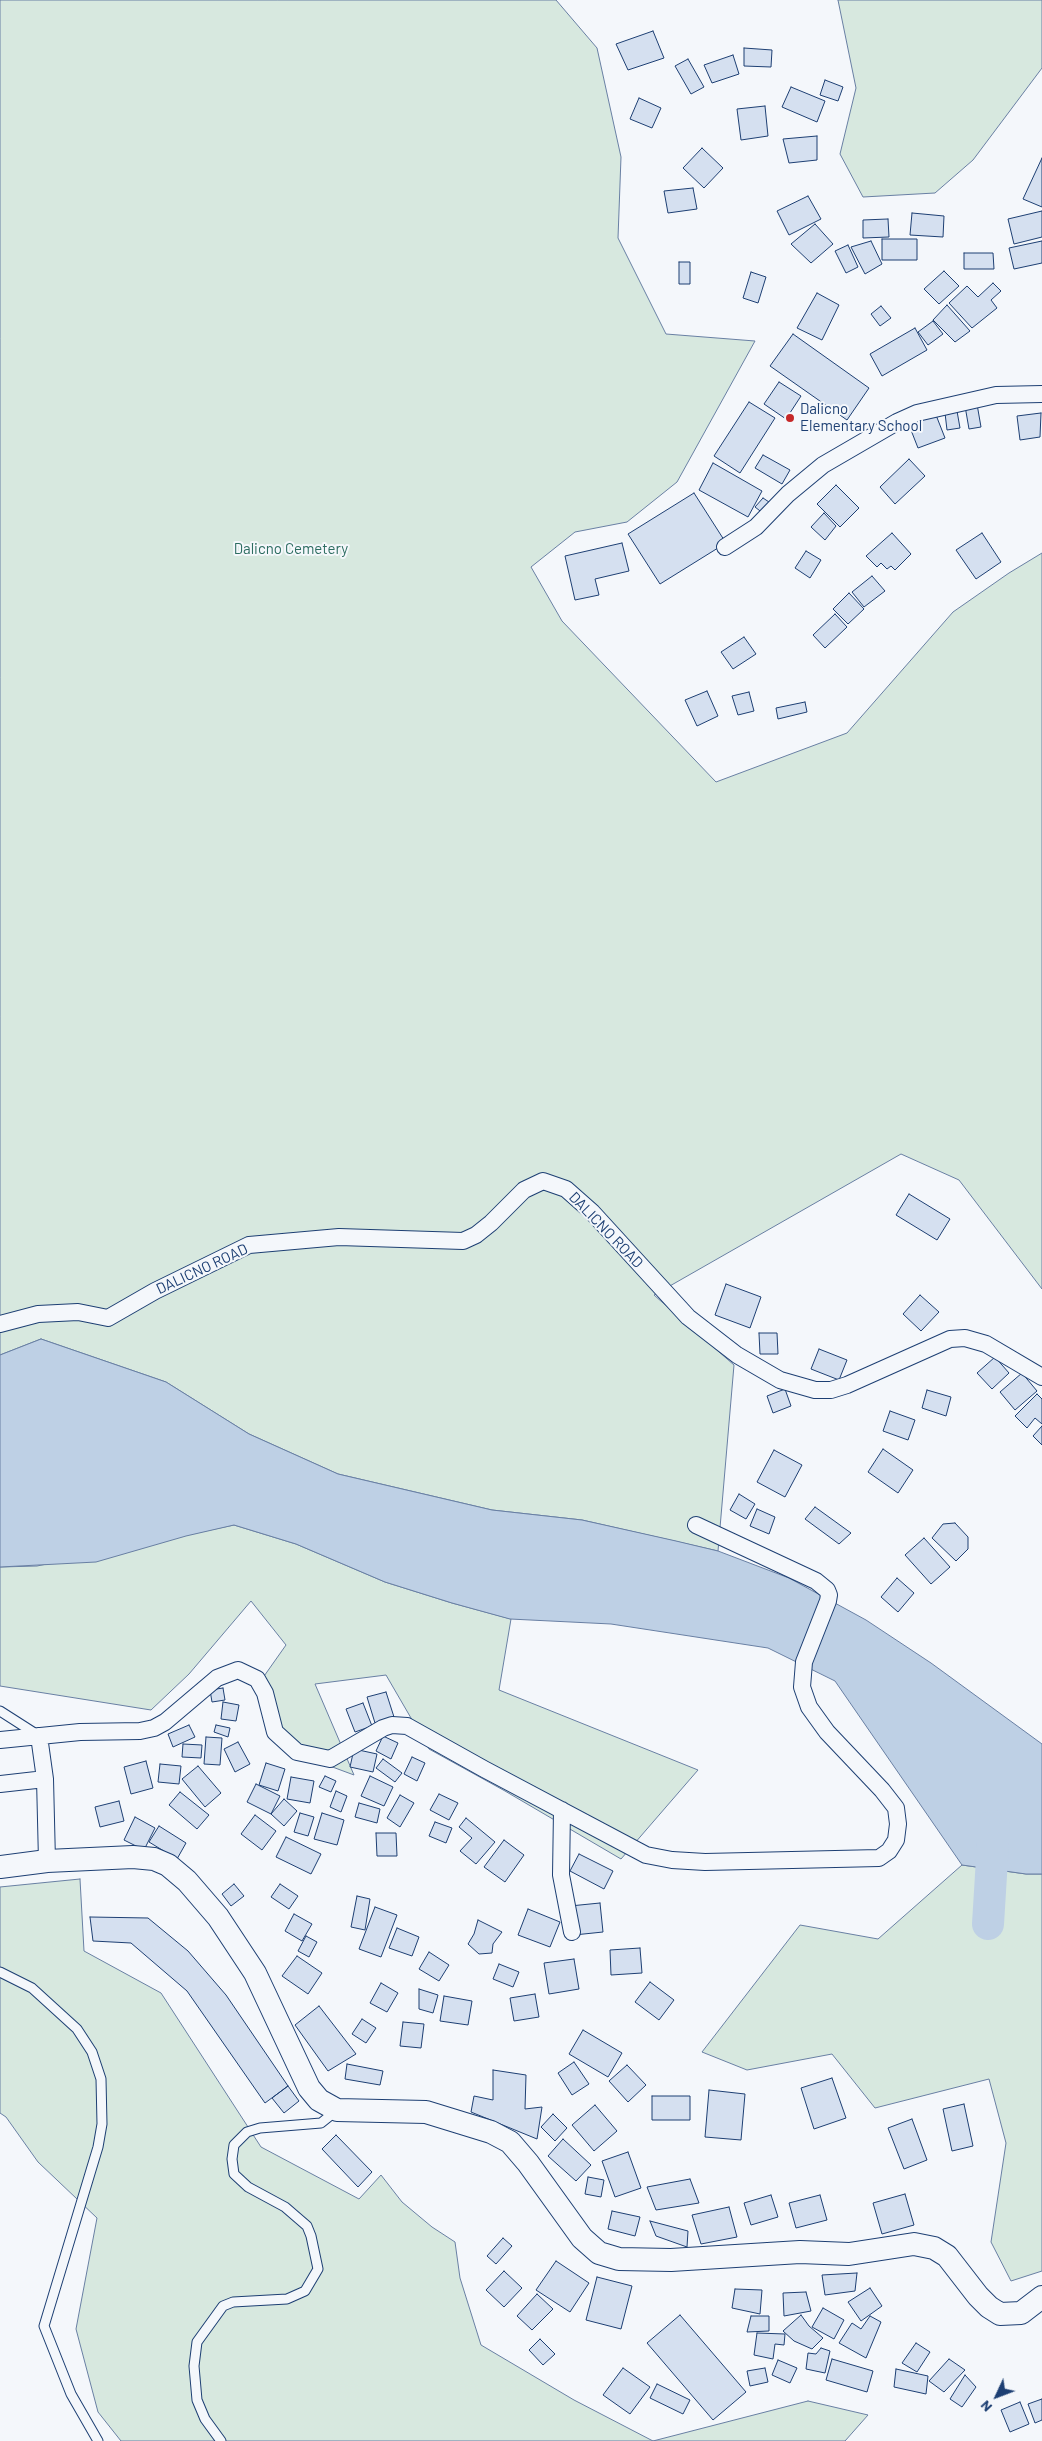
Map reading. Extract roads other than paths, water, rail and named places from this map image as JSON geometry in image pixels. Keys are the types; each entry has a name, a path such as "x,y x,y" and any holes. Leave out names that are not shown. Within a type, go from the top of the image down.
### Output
{"main road":[{"path":"0,1867 47,1861 133,1857 154,1859 168,1865 187,1881 218,1916 255,1973 309,2088 319,2100 337,2110 426,2112 491,2132 504,2138 510,2142 528,2163 582,2238 599,2253 619,2259 671,2260 800,2252 849,2254 914,2244 934,2248 947,2256 978,2296 989,2307 1000,2314 1021,2313 1042,2297"}],"street":[{"path":"726,547 756,527 788,494 823,465 897,422 917,413 996,395 1042,394"},
{"name":"DALICNO ROAD","path":"0,1324 38,1314 78,1312 108,1318 155,1291 249,1245 339,1237 463,1241 476,1235 491,1223 524,1190 542,1181 566,1189 592,1212 688,1317 737,1356 780,1380 815,1390 831,1390 950,1339 965,1338 986,1344 1042,1377"},
{"path":"0,1740 80,1732 140,1731 154,1728 165,1722 218,1678 238,1670 257,1679 265,1693 275,1732 296,1752 330,1759 382,1728 392,1725 406,1726 646,1854 672,1860 705,1862 879,1858 889,1851 896,1840 898,1824 896,1808 828,1732 809,1707 802,1687 804,1662 828,1601 829,1595 827,1590 816,1581 696,1525"},
{"path":"39,1736 45,1779 47,1861"},
{"path":"0,1784 45,1779"},
{"path":"562,1810 561,1875 572,1932"}],"lane":[{"path":"0,1711 39,1736"},
{"path":"0,1972 32,1988 77,2029 92,2052 101,2079 102,2124 98,2147 44,2326 71,2394 98,2441"},
{"path":"221,2441 205,2419 197,2400 194,2366 197,2342 223,2306 234,2302 287,2300 305,2291 318,2269 311,2236 306,2226 285,2207 248,2186 234,2174 232,2159 234,2145 247,2132 260,2128 321,2123 337,2110"}],"water":[{"path":"41,1339 166,1382 249,1434 338,1474 492,1510 582,1520 676,1541 718,1551 789,1578 866,1620 931,1663 1042,1744 1042,1874 1026,1874 962,1865 835,1681 768,1648 611,1624 510,1619 385,1582 296,1544 234,1525 186,1536 96,1562 0,1567 0,1355"}],"waterway":[{"path":"988,1924 994,1826"}],"place":[{"name":"Dalicno Elementary School","path":"790,418"}],"park label":[{"name":"Dalicno Cemetery","path":"291,549"}]}
